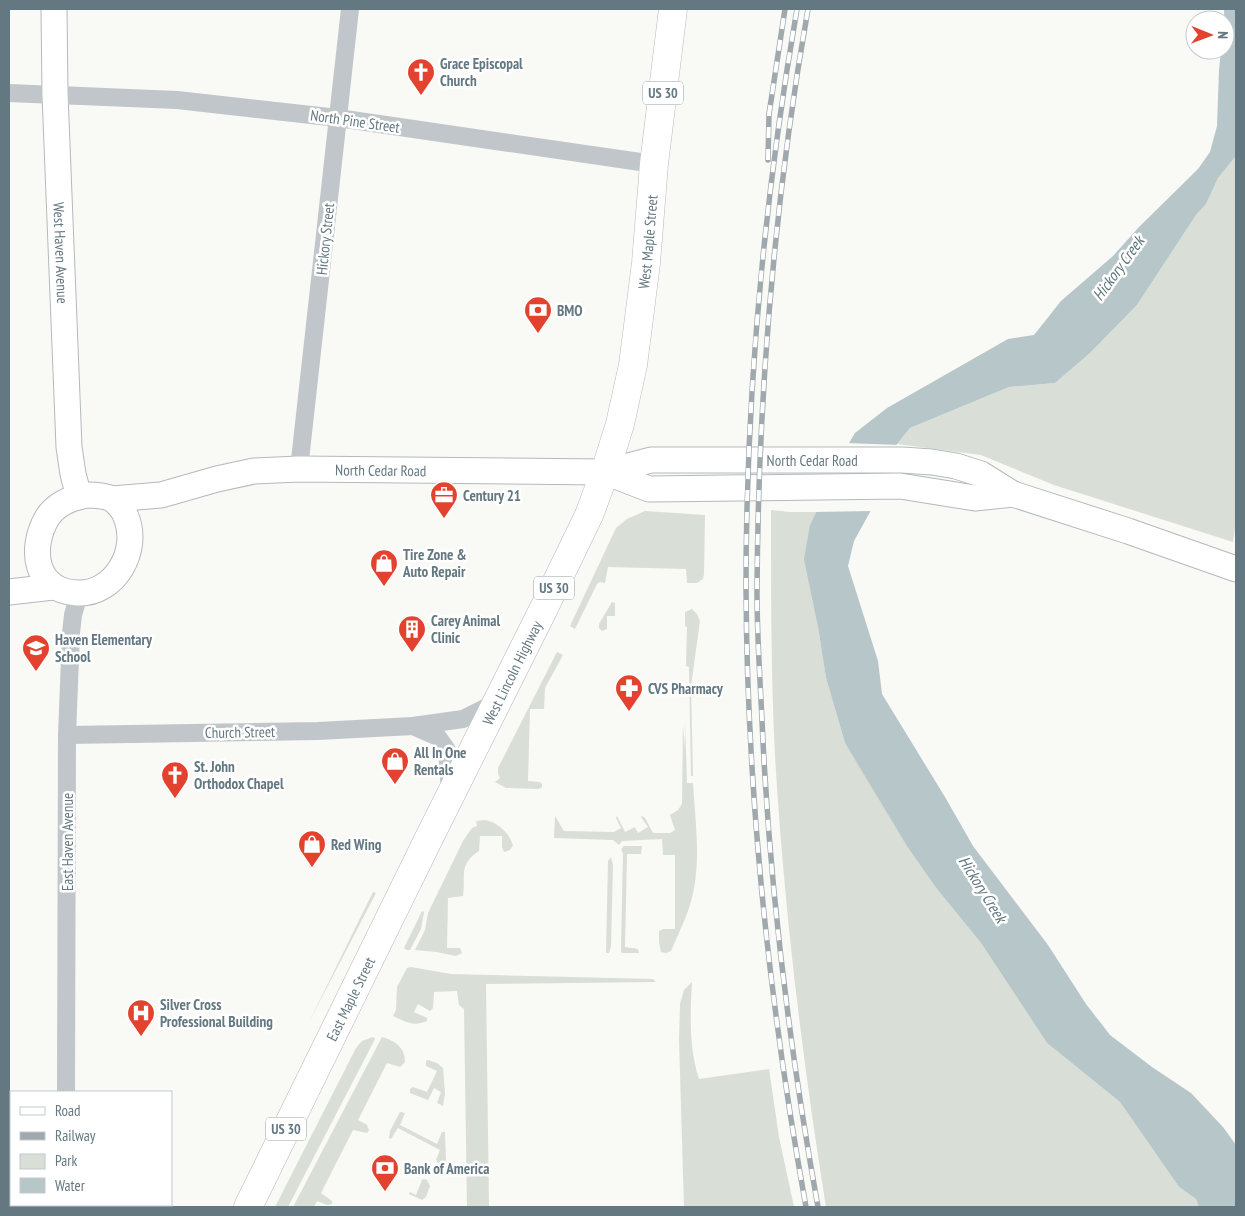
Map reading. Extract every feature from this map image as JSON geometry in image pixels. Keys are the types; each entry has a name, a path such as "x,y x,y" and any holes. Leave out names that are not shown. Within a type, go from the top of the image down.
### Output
{"main road":[{"name":"West Maple Street","path":"605,472 620,424 633,365 646,263 654,164 674,9"},
{"name":"West Lincoln Highway","path":"452,793 589,515 605,472"},
{"name":"East Maple Street","path":"248,1207 452,793"}],"street":[{"name":"West Haven Avenue","path":"54,9 54,94 70,447 73,474 79,497"},
{"name":"Hickory Street","path":"299,469 350,9"},
{"name":"North Pine Street","path":"9,93 177,100 338,118 654,164"},
{"name":"North Cedar Road","path":"112,499 161,495 254,471 299,469 605,472 651,460 902,460 956,466 981,474 1013,494 1128,531 1236,569"},
{"name":"North Cedar Road","path":"605,472 649,489 900,486 975,498 1013,494"},
{"path":"95,495 112,499 125,513 130,525 131,535 127,557 115,577 106,585 96,590 79,594 53,587 46,581 39,569 38,555 41,536 48,518 63,504 79,497 95,495"},
{"path":"131,535 161,495"},
{"path":"9,585 38,555"},
{"path":"9,592 53,587"},
{"name":"East Haven Avenue","path":"66,1091 67,735 71,633 73,615 79,594"},
{"name":"Church Street","path":"67,735 309,731 413,726 463,719 498,702"},
{"path":"413,726 438,737 447,750 452,793"}],"green space":[{"path":"1236,156 1236,523 1233,542 1054,485 981,455 897,444 910,428 1009,387 1055,383 1090,353 1137,305 1196,215 1206,204 1218,178"},
{"path":"771,510 816,512 810,525 818,627 826,678 845,743 937,889 981,943 1047,1043 1120,1102 1179,1187 1196,1199 1199,1207 826,1207 809,1095 783,869 775,756 771,603"},
{"path":"645,511 705,515 703,579 697,583 687,583 686,569 608,567 605,583 600,582 597,584 575,629 570,626 616,528 627,519"},
{"path":"612,602 615,603 615,616 607,616 607,629 602,631 599,628 599,624"},
{"path":"692,609 700,621 691,686 693,776 691,776 689,667 686,666 687,627 685,626 685,612"},
{"path":"557,652 563,655 545,688 544,709 530,709 528,781 540,782 542,787 539,789 506,788 495,782 500,778 498,768"},
{"path":"685,721 687,783 693,783 697,866 689,908 671,951 666,953 661,952 659,931 675,929 675,855 663,855 662,839 622,841 619,845 613,840 554,838 555,816 564,831 614,832 621,828 616,818 617,816 625,832 635,827 638,833 648,827 642,816 653,833 670,833 675,830 670,815 678,810 682,804 683,725 685,749"},
{"path":"485,820 495,823 502,829 513,845 510,850 504,852 502,836 480,836 479,851 468,861 464,871 463,896 448,898 447,948 460,948 462,953 456,956 415,950 425,930 428,913 463,841 472,828 477,826 476,821"},
{"path":"624,846 642,846 641,854 627,854 625,947 638,949 639,953 622,953 621,951 623,854 621,849"},
{"path":"611,857 613,865 611,946 609,953 606,953 608,861"},
{"path":"373,892 376,893 308,1024"},
{"path":"422,911 424,912 421,929 410,950 407,950 404,948"},
{"path":"411,967 451,974 653,979 656,982 486,984 489,1207 467,1207 464,1009 459,1005 457,991 434,992 433,1008 430,1011 418,1004 414,1012 427,1018 427,1021 413,1024 393,1016 396,1010 397,987 407,968"},
{"path":"692,982 692,1044 699,1079 769,1069 779,1137 794,1207 684,1207 679,1040 680,1004 684,990"},
{"path":"373,1037 375,1039 288,1207 275,1207 356,1048 362,1041"},
{"path":"382,1037 398,1045 403,1052 405,1062 400,1067 387,1063 358,1120 367,1125 369,1130 367,1133 353,1130 321,1193 332,1201 332,1204 327,1205 317,1201 314,1207 293,1207"},
{"path":"426,1061 437,1063 443,1068 445,1093 443,1106 437,1103 441,1092 434,1088 428,1100 410,1093 410,1089 413,1087 427,1092 437,1071 426,1066"},
{"path":"400,1112 405,1113 400,1125 437,1144 442,1132 445,1132 446,1160 443,1165 440,1166 436,1160 440,1150 398,1128 391,1139 389,1138 390,1131"},
{"path":"424,1179 427,1180 430,1186 426,1197 422,1200 409,1194 410,1192 416,1195"}],"water":[{"name":"Hickory Creek","path":"1236,9 1236,156 1218,178 1206,204 1196,215 1137,305 1090,353 1055,383 1009,387 910,428 897,444 870,512 854,541 848,566 878,661 882,694 973,846 1048,945 1086,1004 1110,1035 1152,1067 1191,1093 1223,1127 1236,1145 1236,1207 1199,1207 1196,1199 1179,1187 1120,1102 1047,1043 981,943 937,889 907,846 845,743 826,678 804,559 810,525 855,433 887,408 1008,339 1034,335 1061,301 1113,256 1139,227 1198,169 1210,152 1217,126 1220,60 1235,60 1235,10 1224,10"}],"pier":[{"path":"846,443 900,445 873,511 813,512"}],"railway":[{"path":"768,160 769,114 785,9"},
{"path":"797,9 775,153 759,297 749,442 746,587 751,743 763,898 781,1053 806,1207"},
{"path":"808,9 786,154 770,300 761,446 757,609 765,781 775,904 789,1025 818,1207"}],"place":[{"name":"Grace Episcopal Church","path":"421,96"},
{"name":"BMO","path":"538,334"},
{"name":"Century 21","path":"444,519"},
{"name":"Tire Zone & Auto Repair","path":"384,587"},
{"name":"Carey Animal Clinic","path":"412,653"},
{"name":"Haven Elementary School","path":"36,672"},
{"name":"CVS Pharmacy","path":"629,712"},
{"name":"All In One Rentals","path":"395,785"},
{"name":"St. John Orthodox Chapel","path":"175,799"},
{"name":"Red Wing","path":"312,868"},
{"name":"Silver Cross Professional Building","path":"141,1037"},
{"name":"Bank of America","path":"385,1192"}]}
